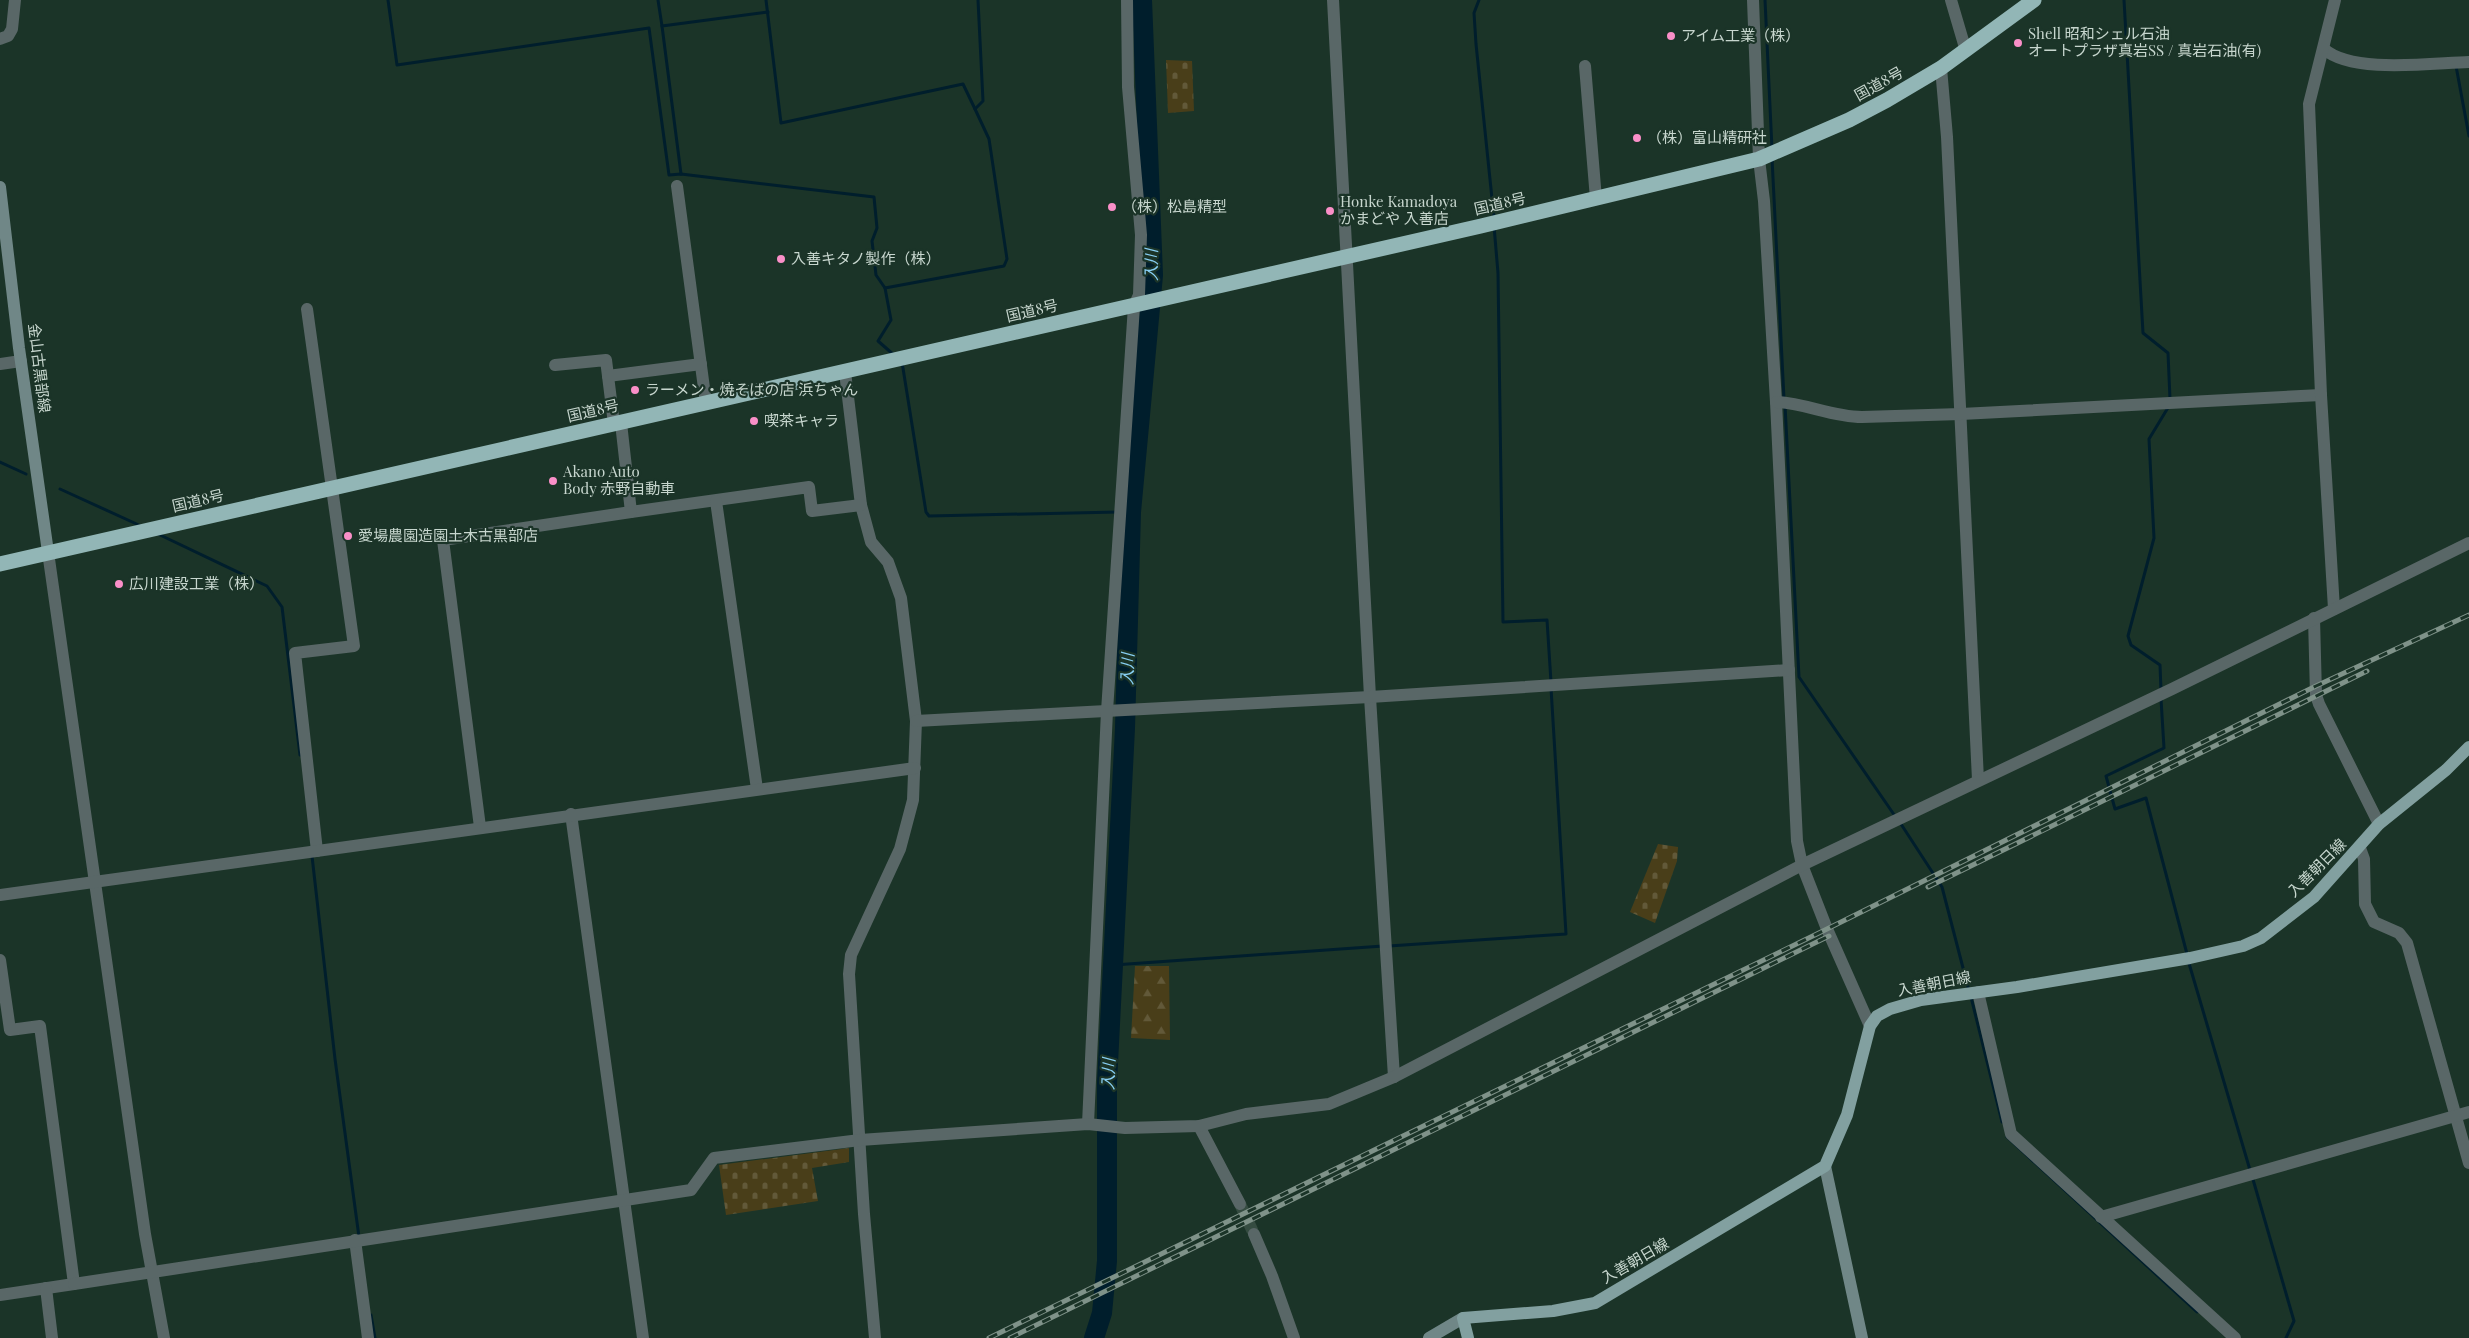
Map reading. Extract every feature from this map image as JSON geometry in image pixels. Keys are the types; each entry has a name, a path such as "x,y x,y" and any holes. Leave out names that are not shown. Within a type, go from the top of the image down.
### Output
{"highway":[{"name":"国道8号","path":"0,564 1134,306 1596,199 1759,159 1849,120 1941,68 2034,0"}],"main road":[{"name":"金山古黒部線","path":"0,186 21,361 48,552"},
{"name":"入善朝日線","path":"1870,1026 1877,1016 1903,1005 2190,958 2243,946 2277,928 2314,897 2360,848 2379,824 2446,770 2469,747"},
{"path":"1862,1338 1825,1166 1847,1114 1870,1026"},
{"name":"入善朝日線","path":"1463,1318 1553,1311 1595,1303 1825,1166"},
{"path":"1429,1338 1463,1318 1468,1338"}],"street":[{"path":"0,39 8,36 12,29 15,0"},
{"path":"1088,1124 1107,711 1134,306 1139,295 1141,235 1128,87 1127,0"},
{"path":"1334,0 1370,697 1394,1077"},
{"path":"1753,0 1759,159 1764,201 1776,402 1797,842 1802,865 1827,929 1870,1026"},
{"path":"1952,0 1966,51"},
{"path":"2334,609 2321,395 2309,104 2335,0"},
{"path":"2324,48 2330,54 2362,65 2469,62"},
{"path":"1585,66 1596,199"},
{"path":"1941,68 1947,137 1978,780"},
{"path":"677,186 706,403"},
{"path":"307,309 354,646 295,653 317,850"},
{"path":"555,365 606,360 631,512"},
{"path":"0,364 21,361"},
{"path":"608,376 701,364"},
{"path":"845,372 861,505 871,542 888,562 902,598 916,721 913,800 900,849 851,955 848,974 864,1214 875,1338"},
{"path":"1776,402 1795,402 1849,417 1961,414 2321,395"},
{"path":"480,827 443,540 631,512 716,502 809,487 812,511 861,505"},
{"path":"716,502 757,789"},
{"path":"0,1295 691,1190 714,1158 860,1140 1088,1124 1125,1128 1198,1126 1246,1114 1329,1104 1394,1077 1802,865 2469,543"},
{"path":"48,552 151,1272 164,1338"},
{"path":"2314,618 2316,695 2379,824"},
{"path":"916,721 1370,697 1789,670"},
{"path":"0,895 571,814 914,768"},
{"path":"571,814 643,1338"},
{"path":"2360,848 2364,858 2365,904 2374,922 2400,933 2407,943 2469,1164"},
{"path":"0,960 10,1030 40,1026 74,1284"},
{"path":"1978,992 2012,1134 2235,1338"},
{"path":"2101,1217 2469,1112"},
{"path":"1198,1126 1240,1204"},
{"path":"1254,1234 1276,1284 1294,1338"},
{"path":"355,1240 368,1338"},
{"path":"46,1288 52,1338"}],"green space":[{"path":"1166,60 1192,61 1194,111 1168,113"},
{"path":"1658,844 1678,847 1677,861 1655,923 1630,912"},
{"path":"1135,966 1169,966 1170,1040 1131,1038"},
{"path":"849,1148 849,1162 812,1168 818,1201 726,1215 719,1165"}],"waterway":[{"path":"388,0 397,65 649,28 669,175 681,174 874,197 877,228 872,241 876,275 885,288 891,320 878,341 894,355"},
{"path":"658,0 662,26"},
{"path":"766,0 781,123 963,84 975,109"},
{"path":"885,288 1004,266 1007,259 989,139 975,109 983,101 978,0"},
{"name":"入川","path":"1094,1338 1102,1313 1107,1261 1107,1083 1125,728 1131,512 1153,275 1142,0"},
{"path":"1479,0 1474,13 1476,44 1494,218"},
{"path":"1765,0 1772,149"},
{"path":"2124,0 2143,333 2168,353 2170,399"},
{"path":"681,174 662,26 768,12"},
{"path":"2456,66 2469,136"},
{"path":"1772,158 1784,399"},
{"path":"1494,226 1498,273 1503,622 1547,620 1551,682"},
{"path":"902,362 926,512 929,516 1118,512"},
{"path":"1785,405 1799,677 1895,816"},
{"path":"2161,690 2160,665 2131,645 2128,636 2154,538 2149,439 2169,406"},
{"path":"0,462 26,474"},
{"path":"60,489 141,526"},
{"path":"158,534 267,586 282,607 300,755"},
{"path":"1389,946 1566,934 1551,688"},
{"path":"2161,699 2164,748 2106,776 2115,809 2146,798 2187,954"},
{"path":"1899,821 1942,887 1969,991"},
{"path":"312,856 335,1059 359,1237"},
{"path":"1114,965 1383,946"},
{"path":"2188,960 2250,1170"},
{"path":"1971,997 2002,1122"},
{"path":"2007,1137 2197,1312"},
{"path":"2252,1176 2294,1321 2286,1338"},
{"path":"371,1315 375,1338"}],"tunnel":[{"path":"1240,1204 1254,1234"}],"railway":[{"path":"989,1338 1827,929 2316,686 2469,615"},
{"path":"1928,887 2367,671"},
{"path":"1010,1338 1829,936"}],"place":[{"name":"アイム工業（株）","path":"1671,36"},
{"name":"Shell 昭和シェル石油 オートプラザ真岩SS / 真岩石油(有)","path":"2018,43"},
{"name":"（株）富山精研社","path":"1637,138"},
{"name":"（株）松島精型","path":"1112,207"},
{"name":"Honke Kamadoya かまどや 入善店","path":"1330,211"},
{"name":"入善キタノ製作（株）","path":"781,259"},
{"name":"ラーメン・焼そばの店 浜ちゃん","path":"635,390"},
{"name":"喫茶キャラ","path":"754,421"},
{"name":"Akano Auto Body 赤野自動車","path":"553,481"},
{"name":"愛場農園造園土木古黒部店","path":"348,536"},
{"name":"広川建設工業（株）","path":"119,584"}]}
